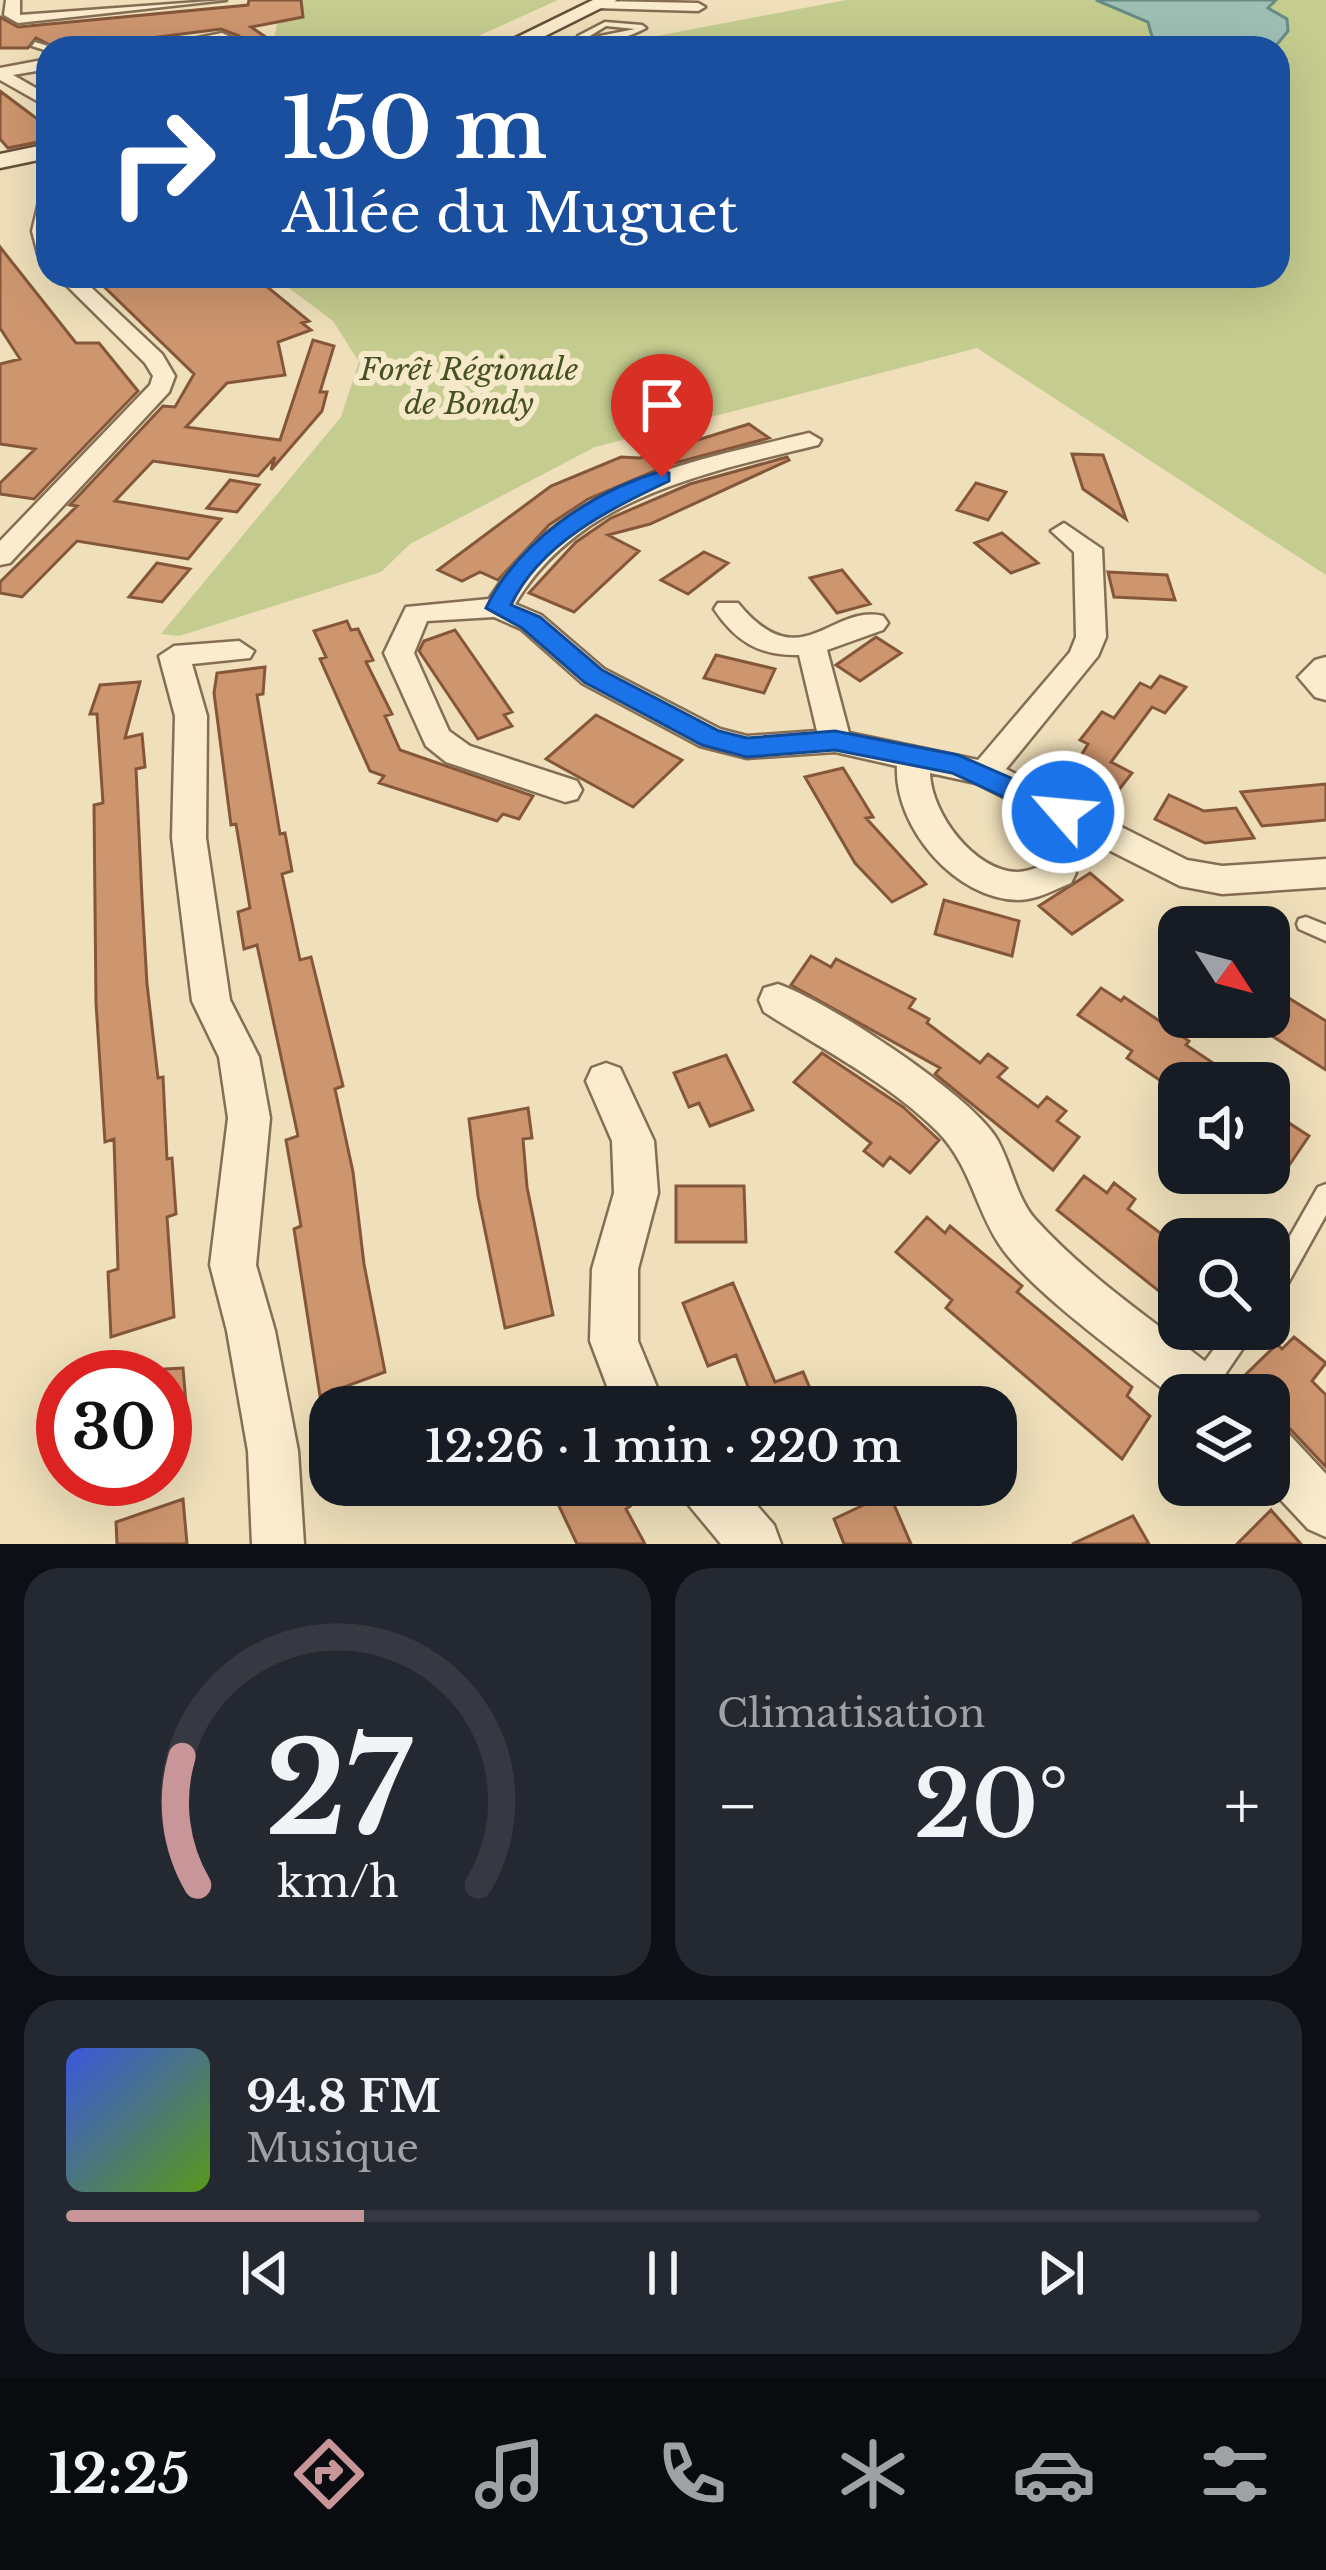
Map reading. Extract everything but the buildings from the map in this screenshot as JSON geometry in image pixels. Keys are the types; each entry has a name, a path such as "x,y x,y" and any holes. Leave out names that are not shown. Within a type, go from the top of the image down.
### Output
{"street":[{"path":"10,9 218,0"},
{"path":"531,36 604,2 698,7"},
{"path":"0,74 36,66"},
{"path":"0,74 36,96"},
{"path":"0,161 36,154"},
{"path":"0,557 161,387 164,376 154,359 80,288"},
{"path":"498,608 511,580 532,556 601,506 662,477 809,440"},
{"path":"985,773 1083,656 1090,637 1088,548 1064,531"},
{"path":"565,790 458,754 437,738 403,670 400,653 416,613 498,608 531,622 593,676 711,738 747,747 835,741 985,773 1180,872 1222,880 1326,874"},
{"path":"728,609 742,632 759,640 812,648 873,623"},
{"path":"812,648 835,741"},
{"path":"239,650 174,656 191,716 189,838 212,1001 239,1057 249,1118 232,1265 251,1331 273,1451 278,1544"},
{"path":"1326,667 1312,677 1326,690"},
{"path":"914,756 914,790 931,823 964,865 998,883 1025,886 1058,872"},
{"path":"778,1000 902,1078 952,1118 980,1151 1015,1229 1049,1265 1184,1374"},
{"path":"606,1081 633,1141 636,1193 615,1269 614,1341 632,1386"},
{"path":"1290,1472 1326,1511"},
{"path":"723,1506 755,1544"}],"lane":[{"path":"584,36 605,24 643,26 640,32 601,36"},
{"path":"1306,924 1326,934"},
{"path":"1290,1257 1326,1194"}],"green space":[{"path":"282,0 558,0 478,36 274,36"},
{"name":"Forêt Régionale de Bondy","path":"846,0 1326,0 1326,575 977,348 595,447 410,544 381,572 179,636 161,634 341,417 359,362 333,321 289,288 1290,288 1290,36 656,36"}],"water":[{"path":"1096,0 1276,0 1268,8 1287,19 1288,31 1284,36 1152,36 1148,22"}],"route":[{"path":"662,477 601,506 532,556 511,580 498,608 531,622 593,676 711,738 747,747 835,741 958,764 1063,812"}]}
